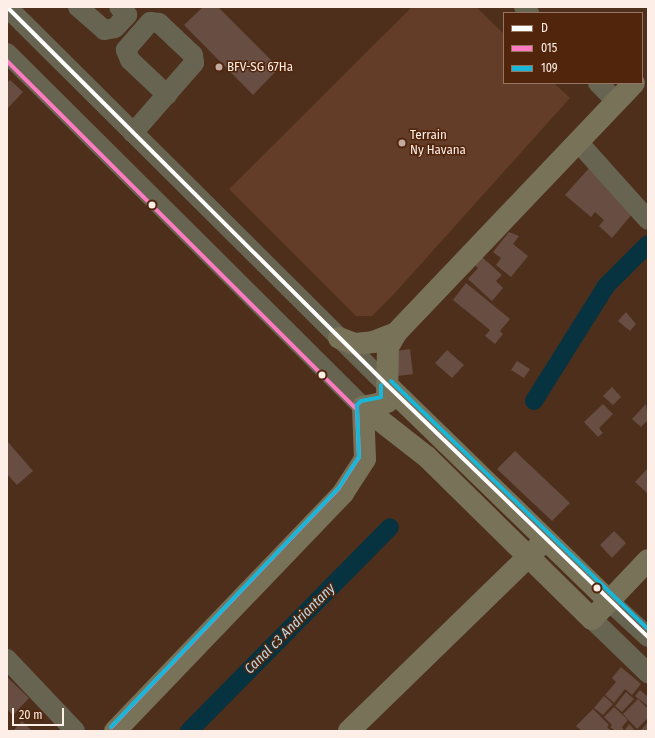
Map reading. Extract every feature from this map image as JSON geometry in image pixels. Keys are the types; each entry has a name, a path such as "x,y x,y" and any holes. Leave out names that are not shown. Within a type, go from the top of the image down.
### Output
{"main road":[{"path":"363,407 387,402 388,347 396,333 579,143 633,84"},
{"path":"339,338 361,343 373,342 396,333"},
{"path":"387,385 609,601"},
{"path":"363,407 427,457 592,619 648,560"},
{"path":"115,731 343,493 365,459 363,407"},
{"path":"349,731 545,540"}],"street":[{"path":"7,7 387,385"},
{"path":"78,7 104,30 115,28 127,15 119,7"},
{"path":"7,53 363,407"},
{"path":"599,84 616,101"},
{"path":"133,133 166,95"},
{"path":"579,143 645,217"},
{"path":"609,601 648,637"},
{"path":"592,619 648,673"},
{"path":"7,659 75,731"}],"shaded area":[{"name":"Terrain Ny Havana","path":"412,7 476,7 503,33 503,84 555,84 570,98 394,294 372,316 356,316 229,189"}],"building":[{"path":"203,7 218,7 279,68 253,95 184,25"},
{"path":"10,80 23,92 7,109 7,83"},
{"path":"591,166 638,207 612,238 599,226 604,220 595,212 591,217 565,195"},
{"path":"509,232 519,236 513,244 528,256 511,277 496,265 501,258 493,252"},
{"path":"482,257 502,275 496,281 503,288 492,301 468,279 478,268 475,265"},
{"path":"466,283 510,319 500,331 503,334 495,344 485,336 490,330 453,300"},
{"path":"626,312 636,324 630,331 618,321"},
{"path":"410,349 413,374 398,376 395,351"},
{"path":"447,350 464,365 452,378 435,363"},
{"path":"517,361 530,369 524,378 511,370"},
{"path":"612,387 621,397 613,405 603,396"},
{"path":"603,404 613,414 599,428 603,433 598,437 584,422"},
{"path":"646,404 648,420 641,427 632,419"},
{"path":"7,441 33,471 17,485 7,474"},
{"path":"515,451 570,503 552,521 497,469"},
{"path":"648,468 648,494 635,482"},
{"path":"614,531 626,543 612,558 600,545"},
{"path":"621,667 641,684 632,695 625,689 614,703 605,695 616,682 612,678"},
{"path":"7,677 29,698 13,715 7,709"},
{"path":"640,690 648,697 648,706 635,696"},
{"path":"626,692 634,699 622,712 615,706"},
{"path":"604,696 613,704 603,715 594,708"},
{"path":"638,699 648,709 648,718 637,729 623,714"},
{"path":"614,707 628,720 622,727 624,731 615,731 610,727 612,725 604,717"},
{"path":"593,709 609,725 607,727 611,731 582,731 576,726"},
{"path":"22,721 32,731 13,731"},
{"path":"648,722 648,731 640,731"},
{"path":"629,724 634,729 633,731 625,730"}],"waterway":[{"path":"534,401 606,286 648,244"},
{"name":"Canal c3 Andriantany","path":"189,731 390,527"}],"transit line":[{"name":"D","path":"7,7 387,385 648,637"},
{"name":"015","path":"7,61 357,410 359,457 338,489 111,727"},
{"name":"109","path":"391,381 648,629"},
{"name":"109","path":"111,727 338,489 359,457 357,405 361,401 381,397 381,385"}],"place":[{"name":"BFV-SG 67Ha","path":"219,67"},
{"name":"Terrain Ny Havana","path":"402,143"}]}
